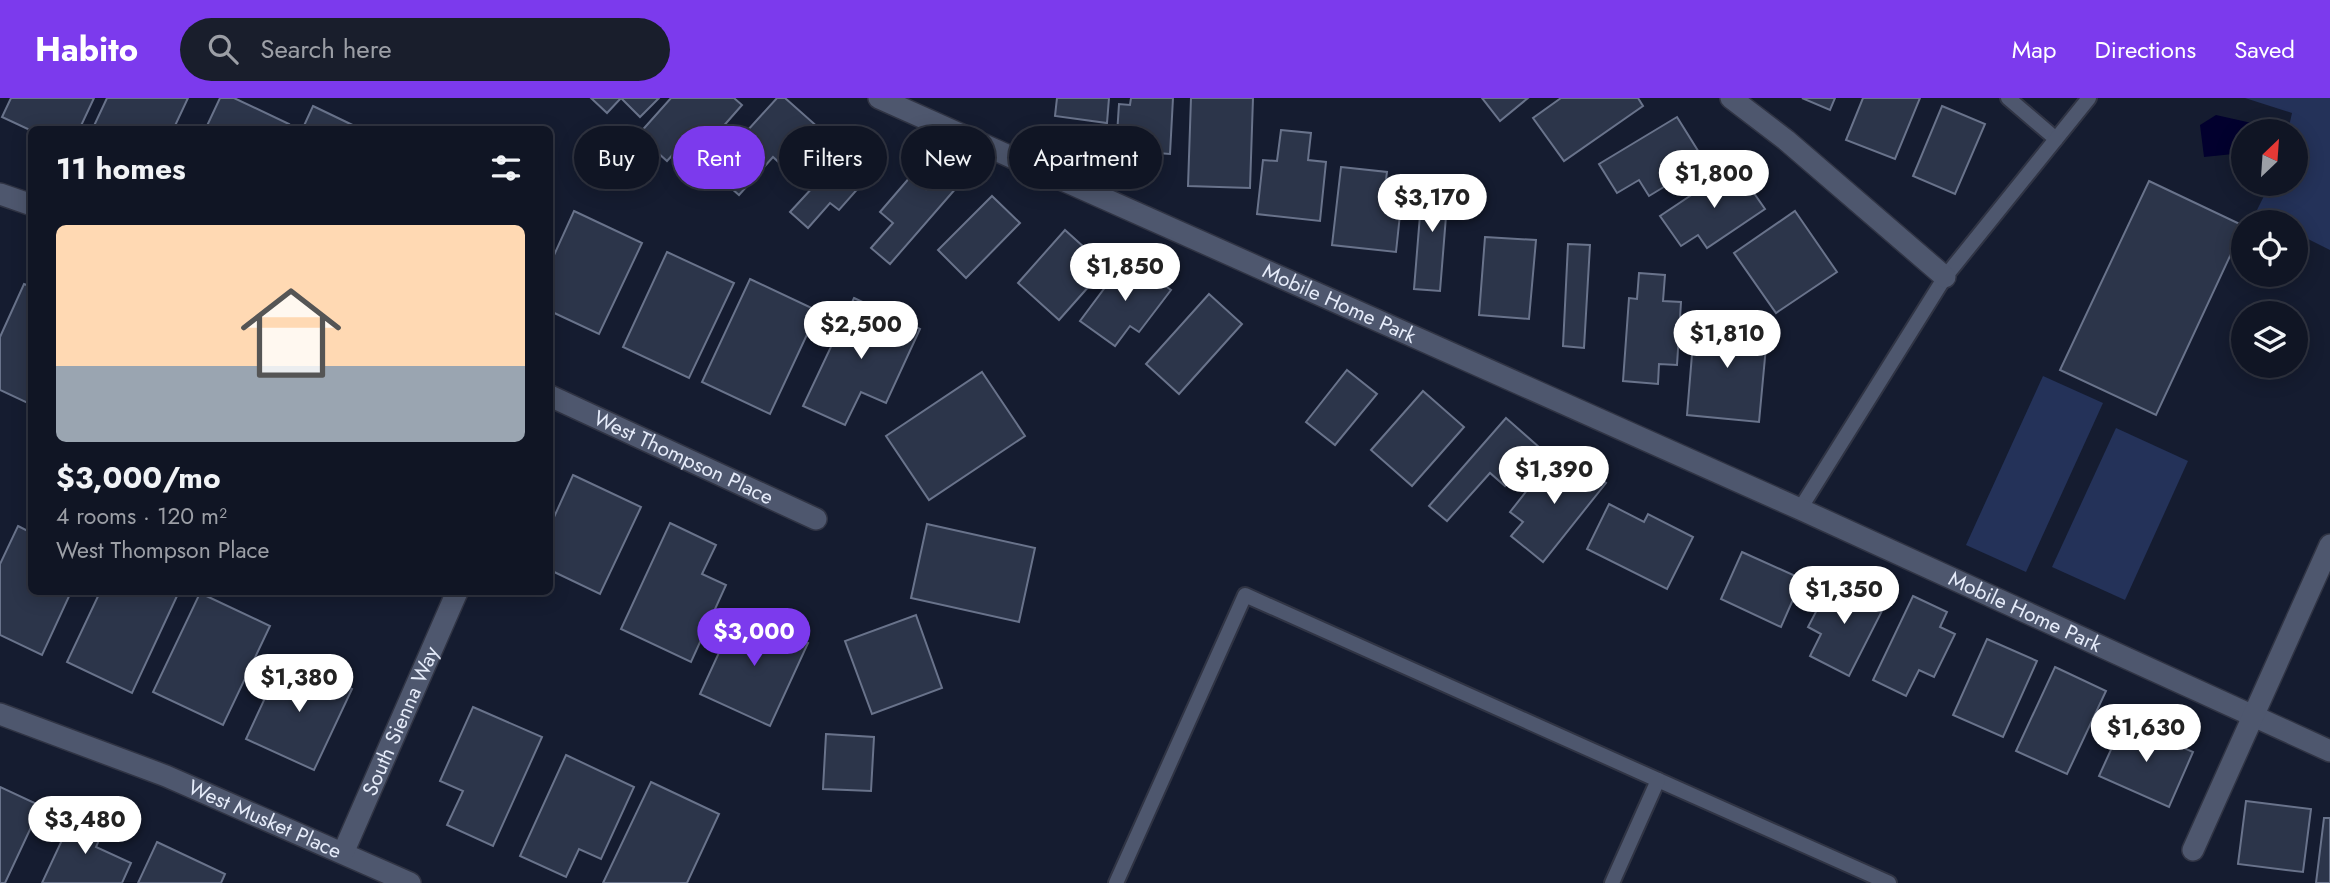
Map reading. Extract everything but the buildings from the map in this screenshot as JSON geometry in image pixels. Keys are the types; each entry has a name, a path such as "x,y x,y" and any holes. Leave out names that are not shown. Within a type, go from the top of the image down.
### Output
{"street":[{"name":"Mobile Home Park","path":"879,98 1800,509 2330,751"},
{"path":"1731,98 1786,140 1945,277"},
{"path":"0,194 28,204"},
{"name":"West Thompson Place","path":"553,397 816,519"},
{"path":"2193,850 2330,545"},
{"name":"South Sienna Way","path":"343,853 456,595"},
{"name":"West Musket Place","path":"0,714 166,776 410,883"}],"lane":[{"path":"2008,98 2056,139"},
{"path":"1800,509 1945,277 2089,98"},
{"path":"1116,883 1245,595 1889,883"},
{"path":"1612,883 1658,779"}],"shaded area":[{"path":"2245,98 2330,98 2330,250 2308,239 2308,210 2257,210 2264,196 2308,196 2308,119 2291,119 2292,113"},
{"path":"2216,115 2234,119 2231,119 2231,154 2204,157 2200,125"},
{"path":"2043,376 2103,403 2026,572 1966,545"},
{"path":"2116,428 2188,461 2125,600 2052,567"}]}
